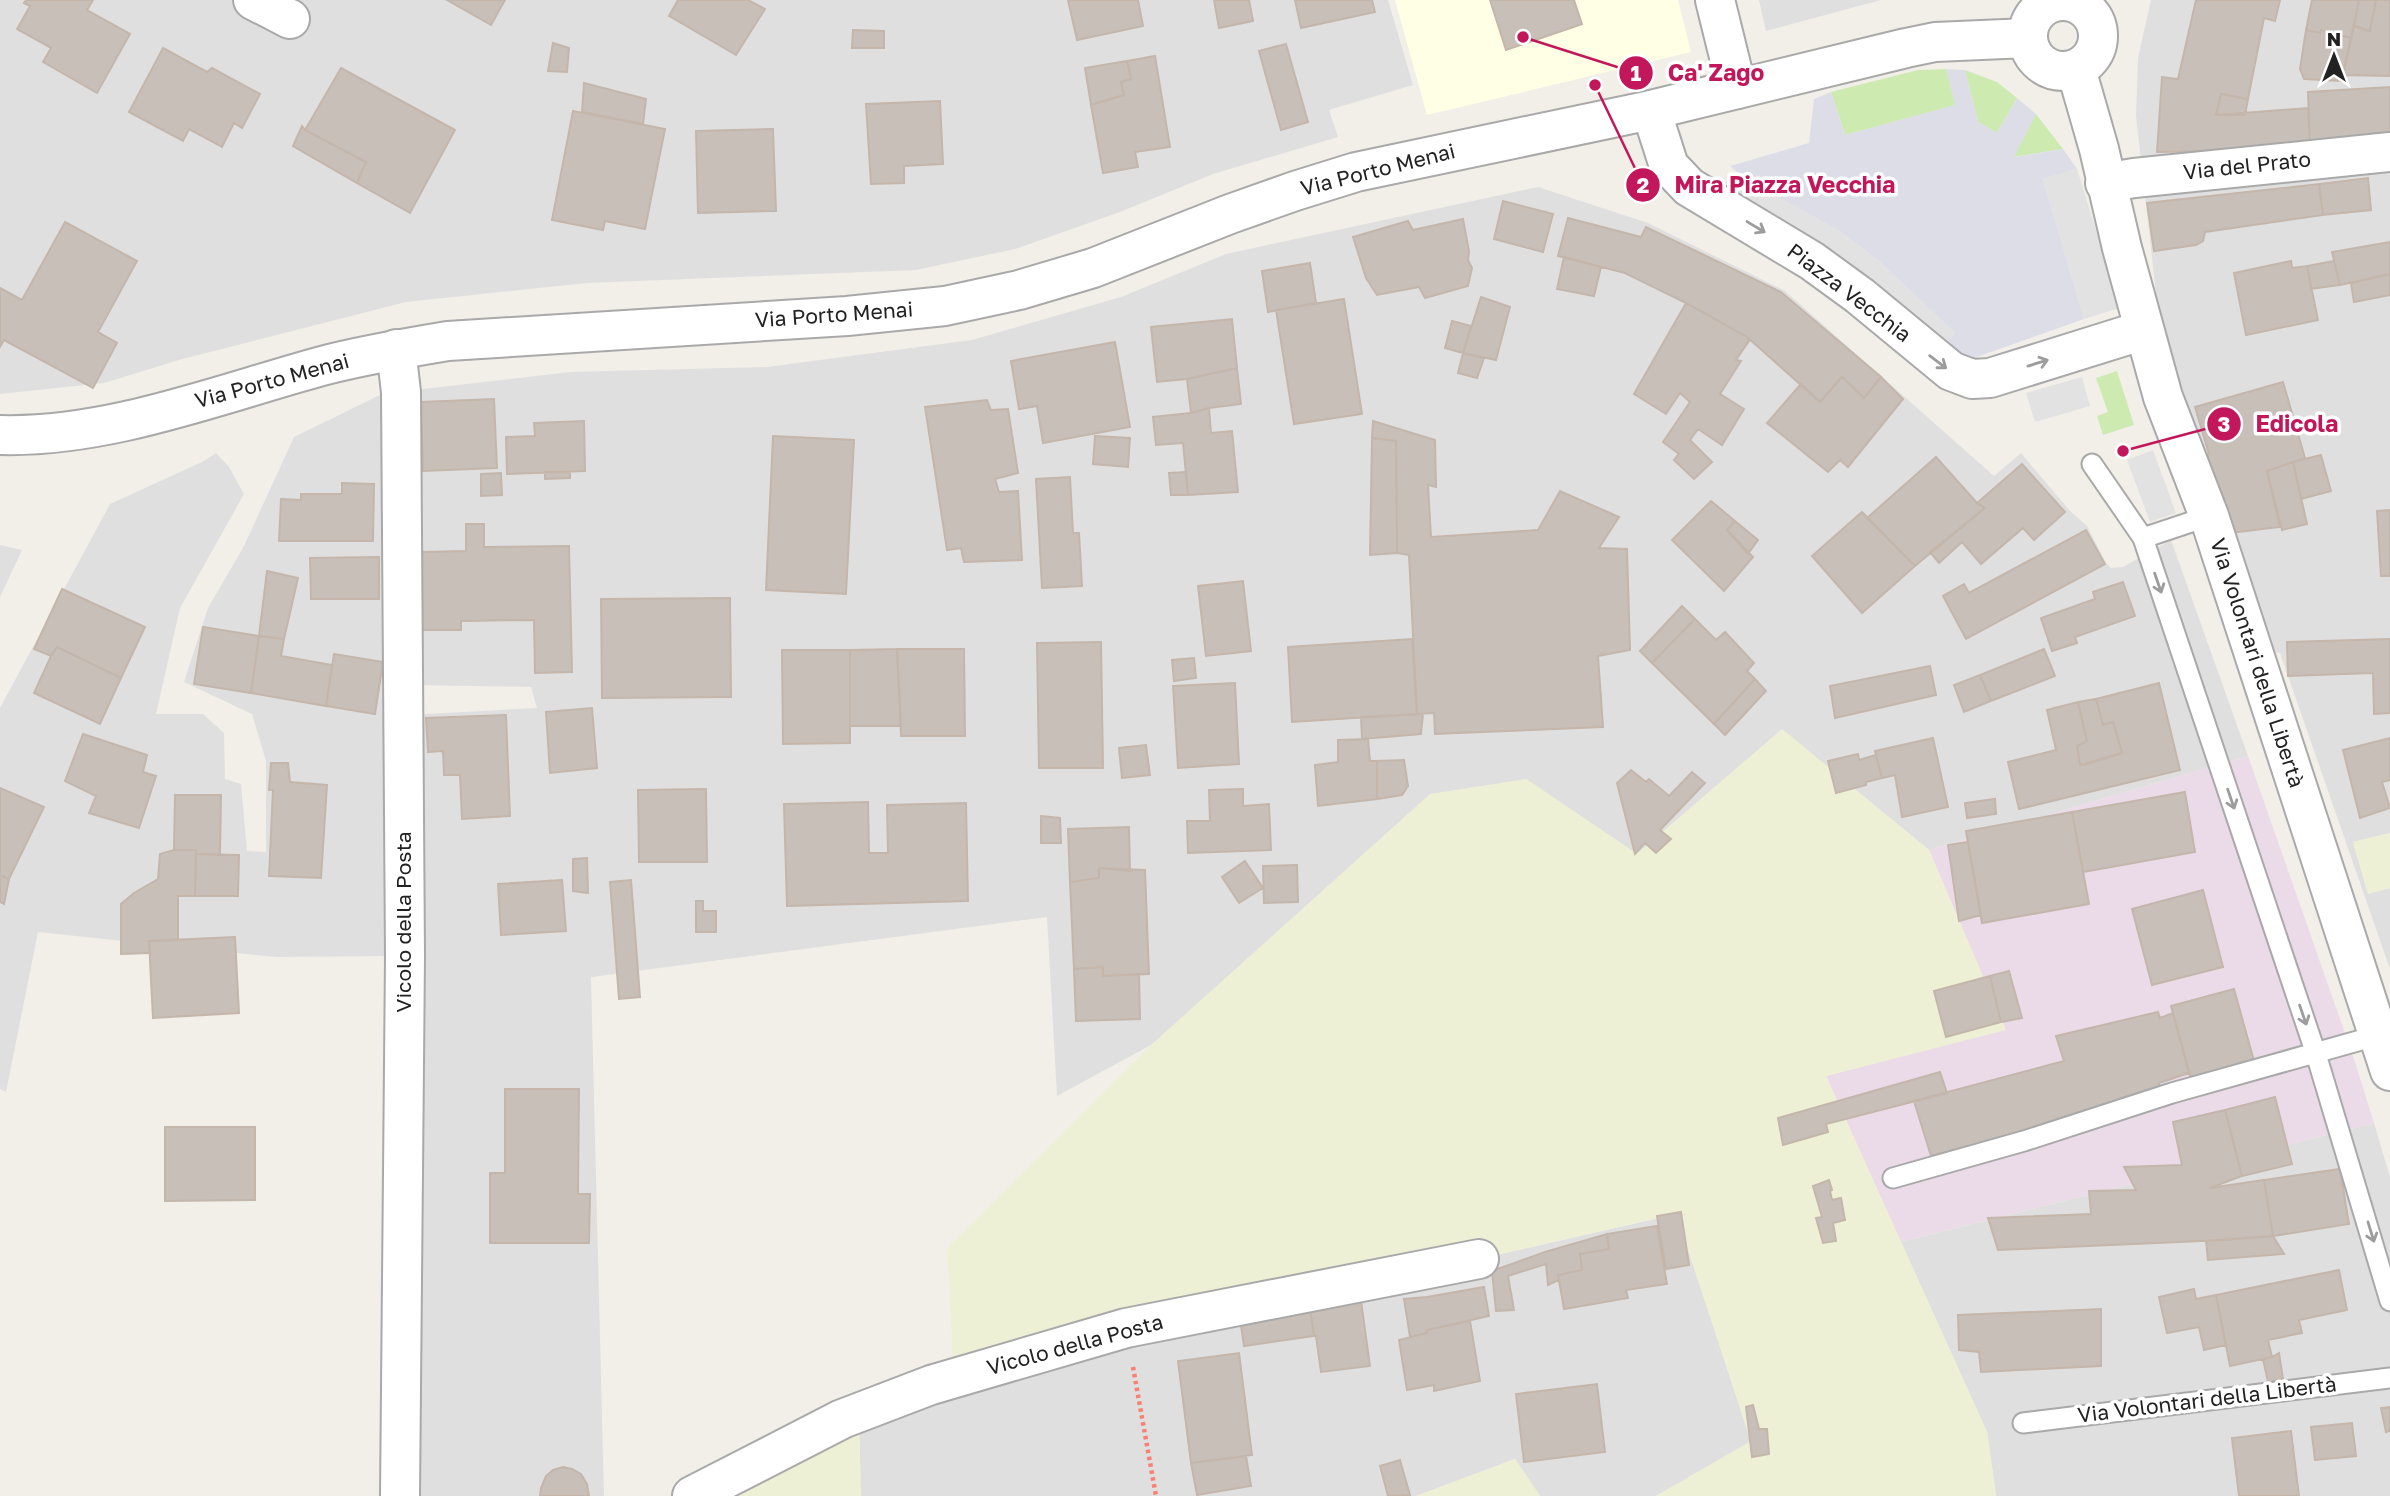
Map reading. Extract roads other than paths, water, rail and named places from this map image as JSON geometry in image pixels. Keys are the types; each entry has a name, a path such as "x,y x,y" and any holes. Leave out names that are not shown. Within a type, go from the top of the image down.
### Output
{"street":[{"path":"253,0 290,19"},
{"path":"1715,0 1737,89"},
{"path":"2050,3 2091,5 2098,42 2088,60 2076,69 2056,71 2043,65 2033,55 2028,38 2028,30 2035,15 2050,3"},
{"path":"1651,110 1935,42 2028,38"},
{"path":"2076,69 2163,397 2209,516"},
{"name":"Piazza Vecchia","path":"1651,110 1669,166 1689,187 1812,261 1860,296 1954,373 1972,379 1990,378 2144,330"},
{"name":"Via Porto Menai","path":"0,435 23,436 94,427 324,365 448,341 847,316 945,306 1019,290 1093,268 1230,214 1356,172 1651,110"},
{"name":"Via del Prato","path":"2105,183 2390,152"},
{"name":"Vicolo della Posta","path":"396,349 401,392 405,956 400,1496"},
{"name":"Via Volontari della Libertà","path":"2209,516 2390,1071"},
{"name":"Vicolo della Posta","path":"692,1496 855,1414 931,1385 1125,1328 1479,1259"}],"lane":[{"path":"2092,464 2143,538 2316,1054 2390,1301"},
{"name":"Via Volontari della Libertà","path":"2143,538 2209,516"},
{"path":"1894,1178 2024,1142 2172,1093 2379,1035"},
{"name":"Via Volontari della Libertà","path":"2023,1423 2390,1378"}],"place":[{"name":"Ca' Zago","path":"1523,37"},
{"name":"Mira Piazza Vecchia","path":"1595,85"},
{"name":"Edicola","path":"2123,451"}]}
